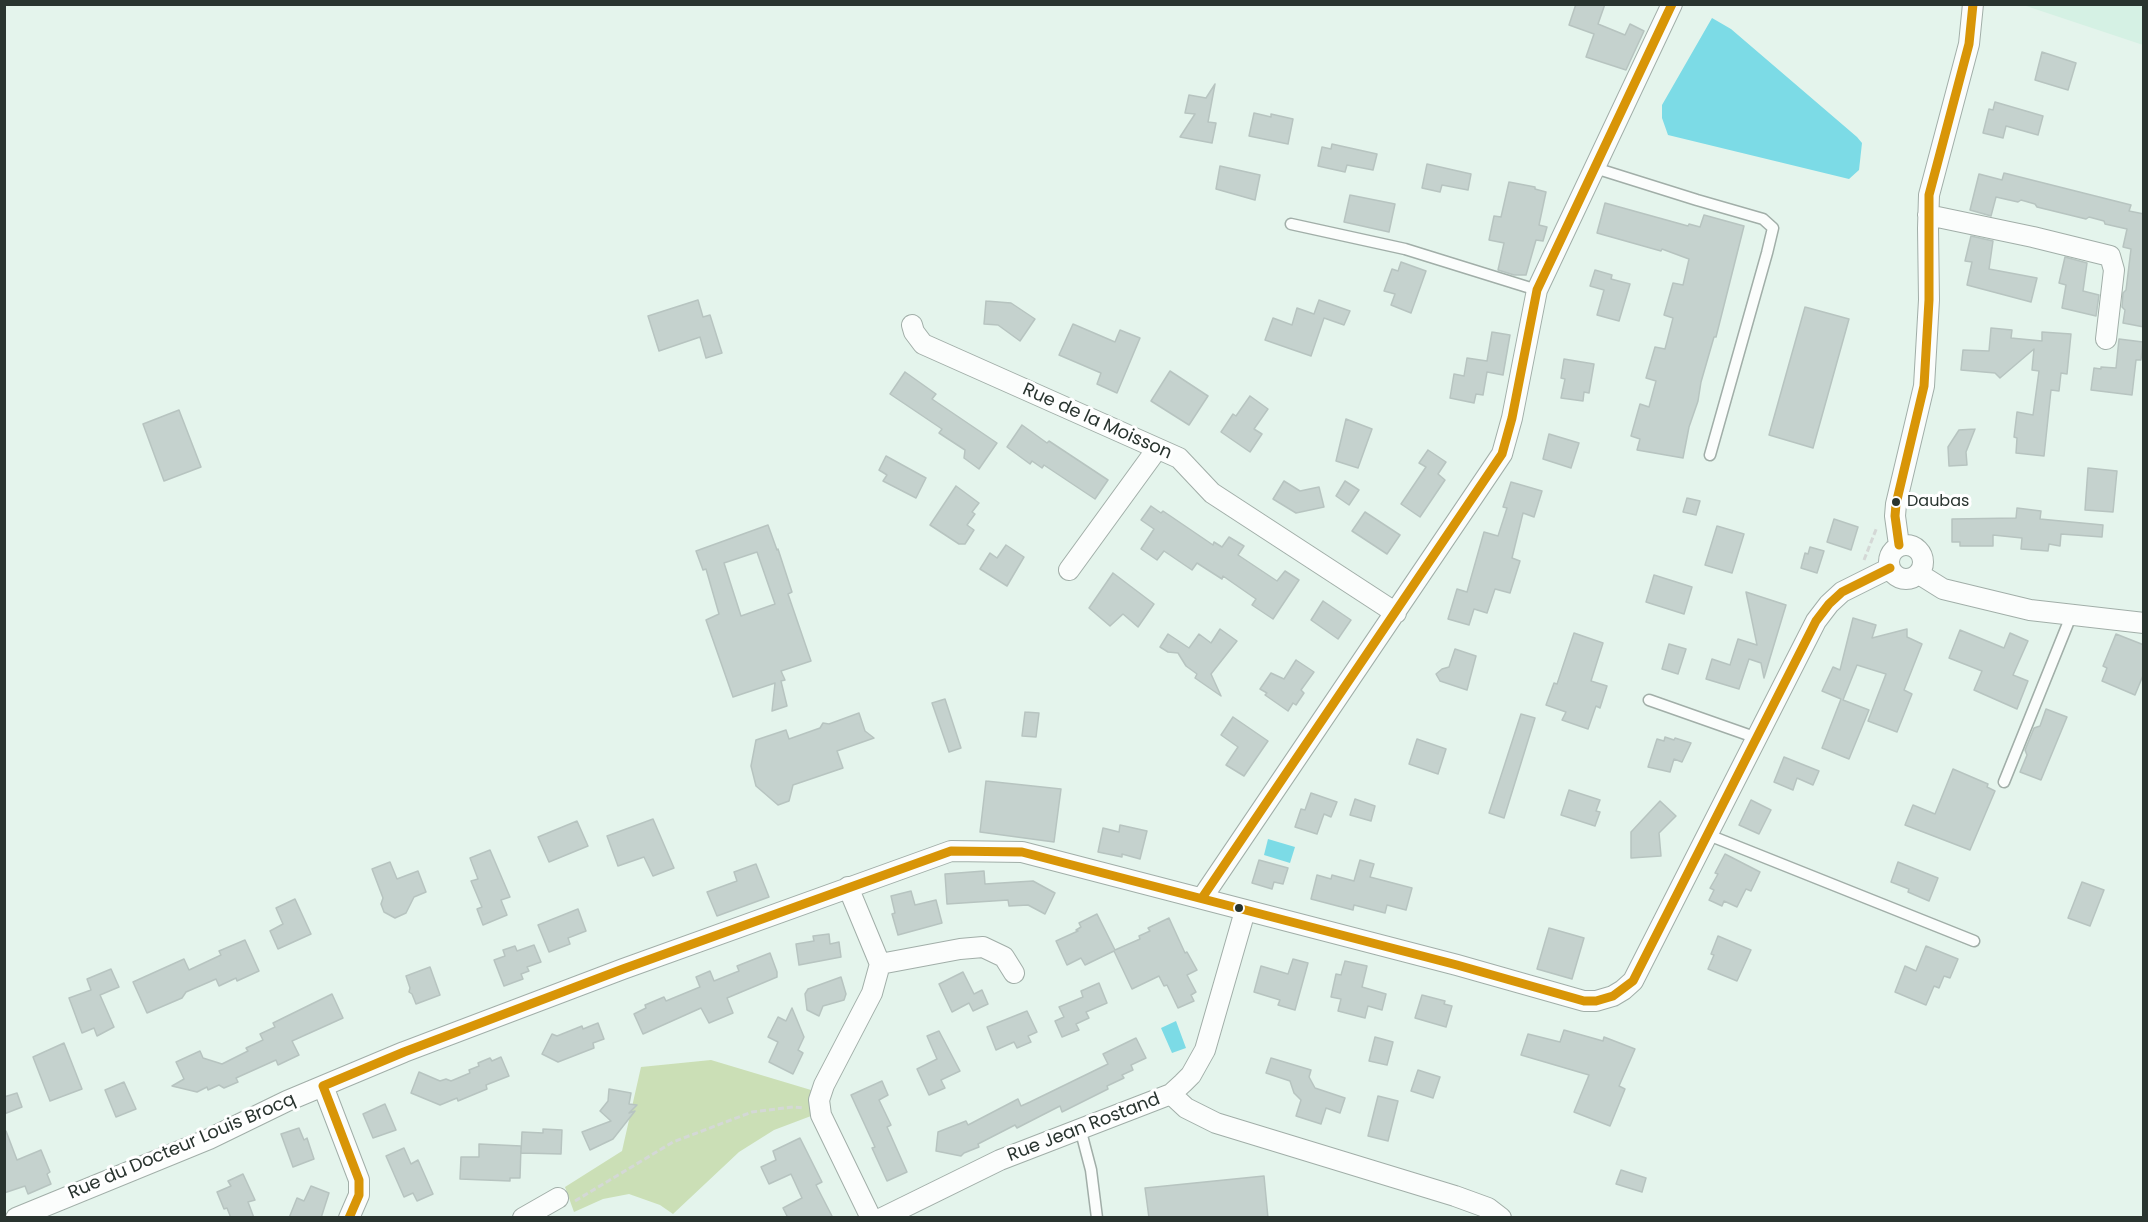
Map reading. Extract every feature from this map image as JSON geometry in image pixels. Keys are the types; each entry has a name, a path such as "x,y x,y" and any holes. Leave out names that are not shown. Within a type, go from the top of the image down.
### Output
{"street":[{"path":"1202,898 1502,454 1512,418 1537,290 1672,4"},
{"path":"1899,546 1895,516 1896,504 1924,386 1929,300 1929,195 1969,44 1973,4"},
{"path":"1928,215 2110,256 2114,270 2106,339"},
{"name":"Rue de la Moisson","path":"912,325 923,344 1179,458 1212,493 1396,613"},
{"path":"1069,570 1157,449"},
{"path":"1911,544 1921,552 1924,563 1915,577 1903,579 1890,568 1890,555 1899,546 1911,544"},
{"name":"Rue du Docteur Louis Brocq","path":"16,1218 209,1139 323,1086 469,1027 951,851 1022,852 1457,965 1584,1001 1613,996 1632,981 1811,631 1829,604 1842,592 1890,568"},
{"path":"1919,574 1942,589 2030,610 2144,623"},
{"path":"848,887 880,964 872,993 824,1085 819,1100 820,1110 836,1148 870,1218"},
{"name":"Rue Jean Rostand","path":"882,1218 1000,1160 1171,1094 1191,1075 1204,1050 1245,911"},
{"path":"880,964 983,947 1004,957 1014,973"},
{"path":"323,1086 359,1180 358,1195 349,1218"},
{"path":"1171,1094 1186,1108 1216,1123 1455,1196 1488,1208 1501,1218"},
{"path":"523,1218 558,1198"}],"lane":[{"path":"1595,168 1763,219 1773,228 1710,455"},
{"path":"1291,224 1405,249 1537,290"},
{"path":"2004,782 2071,616"},
{"path":"1649,700 1757,738"},
{"path":"1706,834 1974,940"},
{"path":"1080,1128 1090,1170 1097,1218"}],"path":[{"path":"1864,562 1878,526"},
{"path":"558,1198 573,1202 674,1142 752,1112 793,1107 820,1110"}],"shaded area":[{"path":"2023,5 2143,5 2143,45"}],"green space":[{"path":"711,1060 811,1090 811,1116 774,1130 739,1152 673,1214 660,1205 629,1194 603,1199 574,1212 565,1187 622,1151 641,1067"}],"water":[{"path":"1712,18 1731,29 1857,137 1862,143 1859,170 1849,179 1668,135 1662,118 1662,105"},
{"path":"1268,839 1295,847 1290,863 1264,855"},
{"path":"1176,1021 1186,1048 1172,1053 1161,1028"}],"building":[{"path":"1576,4 1605,4 1598,24 1625,35 1630,24 1644,31 1626,70 1586,57 1594,34 1569,25"},
{"path":"2042,52 2076,63 2068,90 2035,80"},
{"path":"1215,84 1208,122 1216,123 1212,143 1180,137 1195,114 1185,113 1189,95 1206,98"},
{"path":"1995,102 2043,116 2038,135 2006,126 2003,138 1983,133 1989,109 1993,110"},
{"path":"1254,113 1293,119 1288,144 1249,136"},
{"path":"1332,144 1377,154 1373,170 1347,165 1345,172 1318,166 1322,147 1331,149"},
{"path":"1427,164 1471,174 1468,190 1442,185 1440,192 1422,188"},
{"path":"1220,166 1260,175 1255,200 1216,189"},
{"path":"2004,173 2131,205 2129,211 2144,214 2144,327 2123,323 2125,310 2122,307 2123,293 2126,290 2131,249 2123,247 2127,229 2105,224 2104,221 2089,217 2086,219 2037,207 2035,204 2021,200 2018,202 1996,197 1991,216 1970,210 1979,174 2002,180"},
{"path":"1509,182 1535,187 1535,189 1546,192 1539,225 1547,227 1543,241 1536,240 1526,275 1514,275 1498,270 1504,243 1489,240 1494,216 1501,217"},
{"path":"1350,195 1395,204 1389,232 1344,222"},
{"path":"1605,203 1688,226 1689,224 1700,227 1704,215 1744,226 1716,337 1714,337 1689,427 1683,458 1637,450 1640,439 1631,436 1640,404 1649,407 1656,381 1646,378 1655,347 1665,349 1673,318 1664,315 1673,283 1683,285 1689,259 1662,249 1661,251 1597,233"},
{"path":"1971,236 1993,241 1989,269 2037,278 2031,302 1967,285 1972,262 1965,261"},
{"path":"2065,257 2087,263 2083,291 2099,295 2096,316 2062,308 2066,285 2059,283"},
{"path":"1401,262 1426,271 1411,313 1391,305 1395,294 1384,291 1392,269 1398,271"},
{"path":"1595,270 1612,275 1611,279 1630,284 1619,321 1597,315 1604,290 1590,286"},
{"path":"698,300 703,317 710,315 722,353 706,358 700,337 659,351 648,316"},
{"path":"1319,300 1350,311 1344,325 1324,318 1311,356 1265,340 1273,318 1292,325 1297,308 1314,314"},
{"path":"986,301 1011,303 1035,319 1020,341 998,325 984,324"},
{"path":"1805,307 1849,319 1813,448 1769,435"},
{"path":"1073,324 1115,342 1120,330 1140,338 1117,393 1097,384 1101,373 1059,355"},
{"path":"1991,328 2012,330 2011,338 2042,341 2042,332 2071,334 2067,374 2061,373 2059,391 2051,390 2044,456 2016,453 2017,438 2014,437 2017,412 2033,415 2039,371 2032,370 2034,349 2000,378 1995,373 1961,370 1963,350 1989,351"},
{"path":"1492,332 1510,335 1503,375 1487,372 1483,395 1476,394 1474,403 1450,398 1454,374 1464,376 1467,358 1487,361"},
{"path":"2119,339 2143,342 2141,360 2136,360 2132,395 2091,390 2094,368 2116,368"},
{"path":"1564,359 1594,364 1589,393 1584,392 1583,401 1561,398 1565,379 1561,378"},
{"path":"1170,371 1208,396 1189,425 1151,401"},
{"path":"905,372 936,394 932,399 997,443 979,469 964,458 965,450 939,433 942,429 890,394"},
{"path":"1250,396 1268,409 1254,429 1262,434 1250,452 1221,432 1233,414 1236,416"},
{"path":"179,410 201,467 164,481 143,424"},
{"path":"1346,419 1372,429 1358,468 1336,461"},
{"path":"1022,425 1108,480 1095,499 1044,465 1042,468 1032,461 1030,464 1007,447"},
{"path":"1975,429 1966,452 1967,465 1949,466 1948,447 1959,430"},
{"path":"1549,434 1579,443 1571,468 1543,459"},
{"path":"1428,450 1446,462 1438,474 1445,480 1420,517 1401,504 1426,467 1419,463"},
{"path":"886,456 926,478 916,498 883,481 887,475 879,470"},
{"path":"2088,468 2117,471 2113,512 2085,510"},
{"path":"1284,481 1300,491 1319,487 1324,507 1296,513 1273,499"},
{"path":"1345,481 1359,490 1349,505 1336,496"},
{"path":"1511,482 1542,491 1534,517 1523,513 1512,558 1520,561 1510,593 1495,589 1487,613 1474,609 1469,625 1448,619 1457,589 1467,592 1484,532 1498,536 1507,508 1503,507"},
{"path":"956,486 979,503 972,512 975,514 967,525 974,530 965,544 959,544 930,525"},
{"path":"1687,498 1700,501 1696,515 1683,512"},
{"path":"1151,506 1161,513 1163,511 1213,545 1214,542 1222,547 1229,537 1244,546 1238,555 1277,581 1285,571 1299,580 1273,619 1252,605 1256,599 1223,576 1222,579 1197,563 1192,570 1164,551 1157,560 1141,549 1154,529 1141,520"},
{"path":"2017,508 2041,511 2040,519 2103,525 2102,537 2061,534 2060,546 2049,544 2048,551 2021,549 2022,538 1993,535 1993,546 1960,546 1960,542 1952,542 1952,519 2016,518"},
{"path":"1365,512 1400,535 1387,554 1352,531"},
{"path":"1834,519 1858,527 1851,550 1827,542"},
{"path":"768,525 792,592 788,594 811,661 781,671 785,680 781,681 787,706 772,711 775,683 733,697 706,620 719,614 706,569 703,570 696,551","holes":["757,552 775,604 741,616 724,563"]},
{"path":"1717,526 1744,534 1732,573 1705,565"},
{"path":"1006,545 1024,557 1007,586 980,569 990,553 997,558"},
{"path":"1810,547 1824,551 1817,573 1801,568 1805,553 1808,554"},
{"path":"1113,573 1154,604 1138,627 1123,614 1110,626 1089,608"},
{"path":"1654,575 1692,587 1684,614 1646,602"},
{"path":"1746,592 1786,605 1764,678 1761,663 1749,659 1739,689 1706,679 1712,659 1730,665 1738,639 1757,645"},
{"path":"1323,601 1351,620 1338,639 1311,620"},
{"path":"1853,618 1876,625 1872,638 1907,629 1907,637 1922,644 1904,690 1912,694 1897,732 1868,721 1886,674 1857,665 1843,700 1869,710 1849,759 1822,748 1841,699 1822,691 1833,667 1840,670"},
{"path":"1220,629 1237,641 1211,674 1221,696 1195,678 1197,674 1186,666 1178,653 1168,652 1160,647 1168,634 1189,648 1199,634 1211,643"},
{"path":"1960,630 2004,648 2010,633 2028,641 2013,675 2028,681 2017,709 1974,690 1982,671 1949,658"},
{"path":"1574,633 1603,643 1591,681 1607,686 1600,708 1596,706 1588,729 1562,720 1566,712 1546,705 1554,683 1557,684"},
{"path":"2116,634 2144,645 2144,673 2135,695 2102,681 2107,668 2103,666"},
{"path":"1669,644 1686,649 1678,674 1662,669"},
{"path":"1455,649 1476,656 1467,690 1440,681 1436,674 1449,667"},
{"path":"1296,660 1314,672 1301,690 1304,693 1296,705 1293,703 1288,711 1260,689 1271,673 1284,679"},
{"path":"945,699 961,748 949,752 932,703"},
{"path":"2046,709 2067,717 2041,780 2020,772 2027,755 2025,750 2034,728 2040,726"},
{"path":"1025,712 1039,713 1036,737 1022,736"},
{"path":"859,713 865,731 874,738 837,751 843,768 793,785 789,801 778,805 756,786 751,766 756,740 786,730 789,739 820,728 823,723 829,724"},
{"path":"1521,714 1535,718 1504,818 1489,813"},
{"path":"1233,717 1268,741 1244,776 1226,765 1238,747 1221,735"},
{"path":"1665,737 1691,743 1682,762 1674,759 1670,772 1648,767 1657,739 1664,741"},
{"path":"1417,739 1446,749 1438,774 1409,764"},
{"path":"1784,757 1819,771 1813,785 1797,778 1793,790 1774,782"},
{"path":"1953,769 1988,784 1987,787 1995,791 1970,850 1905,825 1913,805 1935,814"},
{"path":"986,781 1061,789 1054,842 980,832"},
{"path":"1569,790 1600,800 1596,811 1600,812 1595,826 1561,815"},
{"path":"1311,793 1337,802 1331,817 1324,814 1317,834 1295,827 1301,809 1305,810"},
{"path":"1355,799 1375,806 1371,821 1350,815"},
{"path":"1751,800 1771,810 1759,834 1739,825"},
{"path":"1660,801 1676,816 1659,833 1661,856 1631,858 1631,832"},
{"path":"653,819 674,868 653,876 644,857 618,866 607,836"},
{"path":"577,821 588,846 549,862 538,837"},
{"path":"1120,825 1147,831 1140,859 1122,854 1122,857 1098,852 1103,828 1119,832"},
{"path":"490,850 510,897 501,900 507,915 483,925 477,909 482,907 471,881 478,879 470,858"},
{"path":"1725,854 1760,872 1751,891 1746,889 1737,907 1724,901 1722,906 1709,900 1714,890 1710,888 1718,874 1715,873"},
{"path":"1259,860 1288,868 1283,884 1274,882 1272,889 1252,883"},
{"path":"1360,860 1374,864 1370,877 1412,888 1406,910 1387,905 1385,913 1354,905 1353,910 1311,899 1317,875 1331,879 1332,875 1354,881"},
{"path":"390,862 397,879 418,871 426,892 414,897 406,913 395,918 384,912 381,904 383,898 372,869"},
{"path":"1898,862 1938,878 1929,901 1891,882"},
{"path":"756,864 769,897 717,916 707,892 737,881 734,872"},
{"path":"984,871 985,884 1033,881 1055,893 1045,914 1028,905 1009,906 1008,900 947,904 945,874"},
{"path":"2082,882 2104,890 2090,926 2068,918"},
{"path":"911,891 915,905 936,900 942,923 898,935 892,914 895,913 891,896"},
{"path":"295,899 311,934 278,949 270,931 283,924 276,908"},
{"path":"578,909 586,931 568,938 570,944 549,952 538,925"},
{"path":"1097,914 1115,950 1140,939 1139,936 1150,931 1148,928 1169,918 1185,953 1187,952 1197,970 1187,975 1196,992 1191,995 1194,1001 1178,1008 1167,985 1164,986 1159,976 1132,989 1114,951 1085,965 1081,958 1067,965 1056,941 1078,931 1076,930 1081,927 1079,923"},
{"path":"1549,928 1584,938 1572,979 1537,969"},
{"path":"829,934 830,944 839,942 841,957 799,965 796,944 814,941 813,936"},
{"path":"1718,936 1751,950 1737,981 1708,969"},
{"path":"245,940 259,971 219,986 216,979 186,992 182,998 147,1013 133,982 184,959 189,970 221,955 219,951"},
{"path":"534,945 541,962 527,967 529,971 521,974 523,979 504,986 494,960 505,956 503,950 515,946 517,951"},
{"path":"1926,946 1958,959 1950,978 1944,976 1939,988 1934,986 1926,1005 1895,992 1905,966 1916,971"},
{"path":"770,953 777,977 727,998 733,1013 709,1023 701,1008 643,1034 634,1014 646,1008 645,1005 664,997 666,1001 700,987 696,977 710,971 714,981 739,971 737,966"},
{"path":"1293,959 1308,963 1295,1010 1278,1005 1280,1000 1254,992 1261,966 1288,974"},
{"path":"1345,961 1367,966 1362,987 1386,994 1382,1010 1368,1006 1365,1018 1338,1011 1341,999 1331,997 1336,974 1341,975"},
{"path":"430,967 440,995 416,1004 409,992 406,976"},
{"path":"111,969 119,987 100,995 114,1027 97,1036 94,1028 82,1033 69,998 91,990 87,979"},
{"path":"963,972 974,994 982,990 988,1004 973,1011 969,1003 952,1012 939,984"},
{"path":"841,977 846,994 844,1000 823,1006 819,1016 807,1010 805,994 808,989"},
{"path":"1099,983 1107,1003 1086,1012 1089,1018 1076,1024 1079,1030 1062,1037 1055,1021 1064,1017 1059,1007 1083,997 1081,991"},
{"path":"332,994 343,1018 292,1041 299,1055 278,1065 276,1060 236,1078 238,1082 224,1088 219,1085 197,1092 172,1086 184,1079 176,1062 200,1051 203,1058 222,1064 248,1051 246,1048 263,1040 260,1034 275,1027 273,1023"},
{"path":"1422,995 1445,1001 1444,1004 1452,1006 1446,1027 1415,1018"},
{"path":"792,1008 804,1037 798,1050 803,1053 793,1074 769,1062 778,1042 768,1037 778,1017 786,1021"},
{"path":"1027,1011 1037,1032 1028,1036 1031,1042 1017,1048 1014,1042 996,1050 987,1027"},
{"path":"598,1023 604,1039 593,1043 594,1048 558,1062 542,1054 552,1034 557,1036 582,1026 583,1029"},
{"path":"1564,1030 1603,1041 1604,1037 1635,1049 1619,1086 1625,1089 1610,1126 1574,1112 1589,1075 1521,1055 1528,1034 1560,1042"},
{"path":"939,1031 960,1071 941,1080 945,1088 929,1095 917,1069 937,1059 927,1036"},
{"path":"1375,1037 1393,1042 1387,1065 1369,1061"},
{"path":"1136,1038 1146,1058 1131,1065 1133,1070 1122,1075 1124,1078 1107,1086 1108,1089 1062,1112 1060,1106 1017,1128 1015,1125 978,1144 979,1147 961,1156 936,1151 938,1132 966,1121 968,1125 1018,1099 1021,1106 1030,1102 1108,1064 1103,1054"},
{"path":"64,1043 82,1089 50,1101 33,1057"},
{"path":"501,1057 509,1076 486,1085 487,1089 458,1101 457,1098 440,1105 411,1093 419,1072 440,1081 446,1079 451,1081 470,1073 469,1070 479,1066 478,1063 490,1058 492,1061"},
{"path":"1271,1058 1311,1070 1309,1077 1315,1088 1345,1098 1340,1113 1326,1108 1321,1124 1296,1116 1301,1100 1294,1093 1290,1081 1266,1073"},
{"path":"1418,1070 1440,1077 1433,1098 1411,1091"},
{"path":"882,1081 888,1095 879,1100 891,1125 887,1127 907,1172 887,1181 872,1148 875,1147 851,1095"},
{"path":"124,1082 136,1109 116,1117 105,1090"},
{"path":"609,1089 631,1093 629,1104 637,1105 629,1113 635,1111 613,1139 590,1150 582,1132 611,1121 600,1111 608,1101"},
{"path":"17,1093 22,1107 4,1114 4,1097"},
{"path":"1378,1096 1398,1101 1388,1141 1368,1136"},
{"path":"385,1104 396,1130 373,1138 363,1114"},
{"path":"299,1128 304,1140 307,1138 314,1159 293,1167 281,1134"},
{"path":"543,1129 562,1130 561,1154 521,1153 522,1132 543,1133"},
{"path":"4,1131 6,1131 17,1160 41,1150 50,1172 47,1174 51,1184 28,1194 25,1186 4,1193"},
{"path":"800,1138 822,1182 816,1185 833,1218 788,1218 783,1208 802,1198 791,1174 769,1184 761,1167 776,1160 773,1151"},
{"path":"479,1144 521,1146 520,1178 510,1178 510,1181 460,1179 461,1157 479,1157"},
{"path":"404,1148 411,1164 418,1160 433,1194 417,1201 413,1193 404,1197 386,1156"},
{"path":"1621,1170 1646,1178 1642,1192 1616,1184"},
{"path":"243,1174 255,1200 248,1202 254,1218 231,1218 227,1208 224,1209 217,1192 231,1186 228,1181"},
{"path":"1264,1176 1268,1218 1149,1218 1145,1188"},
{"path":"311,1186 329,1193 321,1218 289,1218 297,1198 304,1201"}],"transit line":[{"path":"1202,898 1502,454 1512,418 1537,290 1672,4"},
{"path":"1899,545 1895,516 1896,504 1924,386 1929,300 1929,195 1969,44 1973,4"},
{"path":"323,1086 404,1052 623,969 951,851 1022,852 1457,965 1584,1001 1596,1001 1613,996 1633,981 1816,621 1842,592 1890,568"},
{"path":"323,1086 359,1180 359,1195 349,1218"}],"place":[{"name":"Daubas","path":"1896,502"}]}
